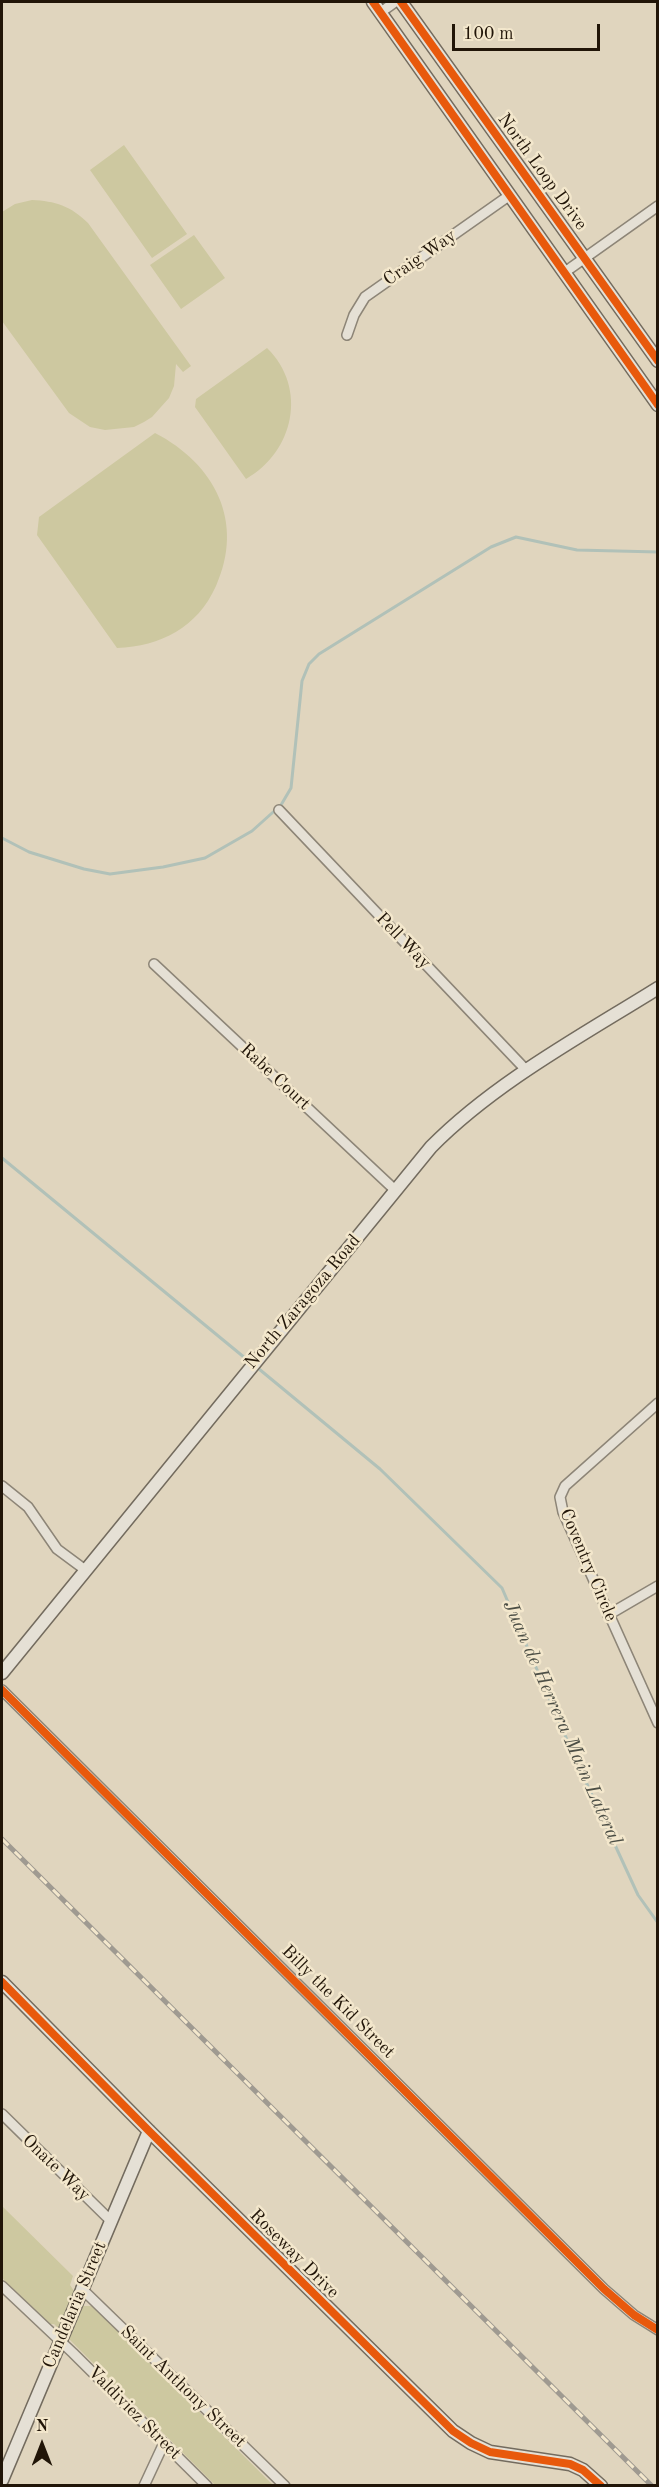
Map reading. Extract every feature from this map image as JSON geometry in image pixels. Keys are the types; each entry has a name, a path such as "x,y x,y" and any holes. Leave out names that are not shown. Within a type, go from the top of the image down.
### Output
{"main road":[{"path":"373,2 657,405"},
{"name":"North Loop Drive","path":"401,2 657,361"},
{"name":"North Zaragoza Road","path":"2,1673 84,1569 431,1147 479,1103 657,988"},
{"name":"Roseway Drive","path":"2,1982 149,2132 453,2431 490,2452 570,2464 591,2476 601,2486"},
{"name":"Candelaria Street","path":"2,2480 81,2288 149,2132"}],"street":[{"path":"381,12 395,2"},
{"name":"Craig Way","path":"347,335 354,315 365,297 510,195"},
{"path":"564,273 657,206"},
{"name":"Pell Way","path":"279,810 527,1071"},
{"name":"Rabe Court","path":"154,964 395,1190"},
{"name":"Coventry Circle","path":"657,1403 565,1486 560,1497 563,1512 657,1724"},
{"path":"3,1489 28,1507 57,1549 84,1569"},
{"path":"608,1614 657,1586"},
{"name":"Billy the Kid Street","path":"2,1690 604,2289 634,2315 657,2330"},
{"name":"Onate Way","path":"2,2114 111,2221"},
{"name":"Valdiviez Street","path":"2,2286 207,2486"},
{"name":"Saint Anthony Street","path":"81,2288 285,2486"},
{"path":"144,2486 164,2443"}],"shaded area":[{"path":"124,145 187,234 152,258 90,170"},
{"path":"32,200 62,206 75,212 88,223 191,366 183,372 176,364 174,386 169,398 152,417 134,427 105,430 90,427 69,413 2,321 2,212 15,204"},
{"path":"194,235 225,278 181,309 150,265"},
{"path":"267,348 280,364 288,382 291,400 290,418 285,436 275,453 246,479 195,407 196,399"},
{"path":"155,433 194,461 208,478 219,497 225,518 227,539 224,562 208,601 188,624 163,639 117,648 37,535 39,517"},
{"path":"2,2206 73,2276 70,2285 84,2306 93,2306 273,2485 215,2485 54,2324 50,2324 2,2278"}],"waterway":[{"path":"2,838 29,852 84,869 110,874 163,867 205,858 252,831 281,805 291,788 302,681 309,664 319,654 491,547 516,537 577,550 658,552"},
{"path":"2,1158 245,1358"},
{"name":"Juan de Herrera Main Lateral","path":"259,1369 380,1469 502,1588 574,1756 638,1895 658,1923"}],"railway":[{"path":"2,1839 652,2486"}],"cycle path":[{"path":"373,2 658,405"},
{"path":"401,2 658,361"},
{"path":"2,1690 604,2289 634,2315 658,2330"},
{"path":"2,1982 149,2131 453,2431 490,2452 570,2464 583,2470 601,2486"}]}
